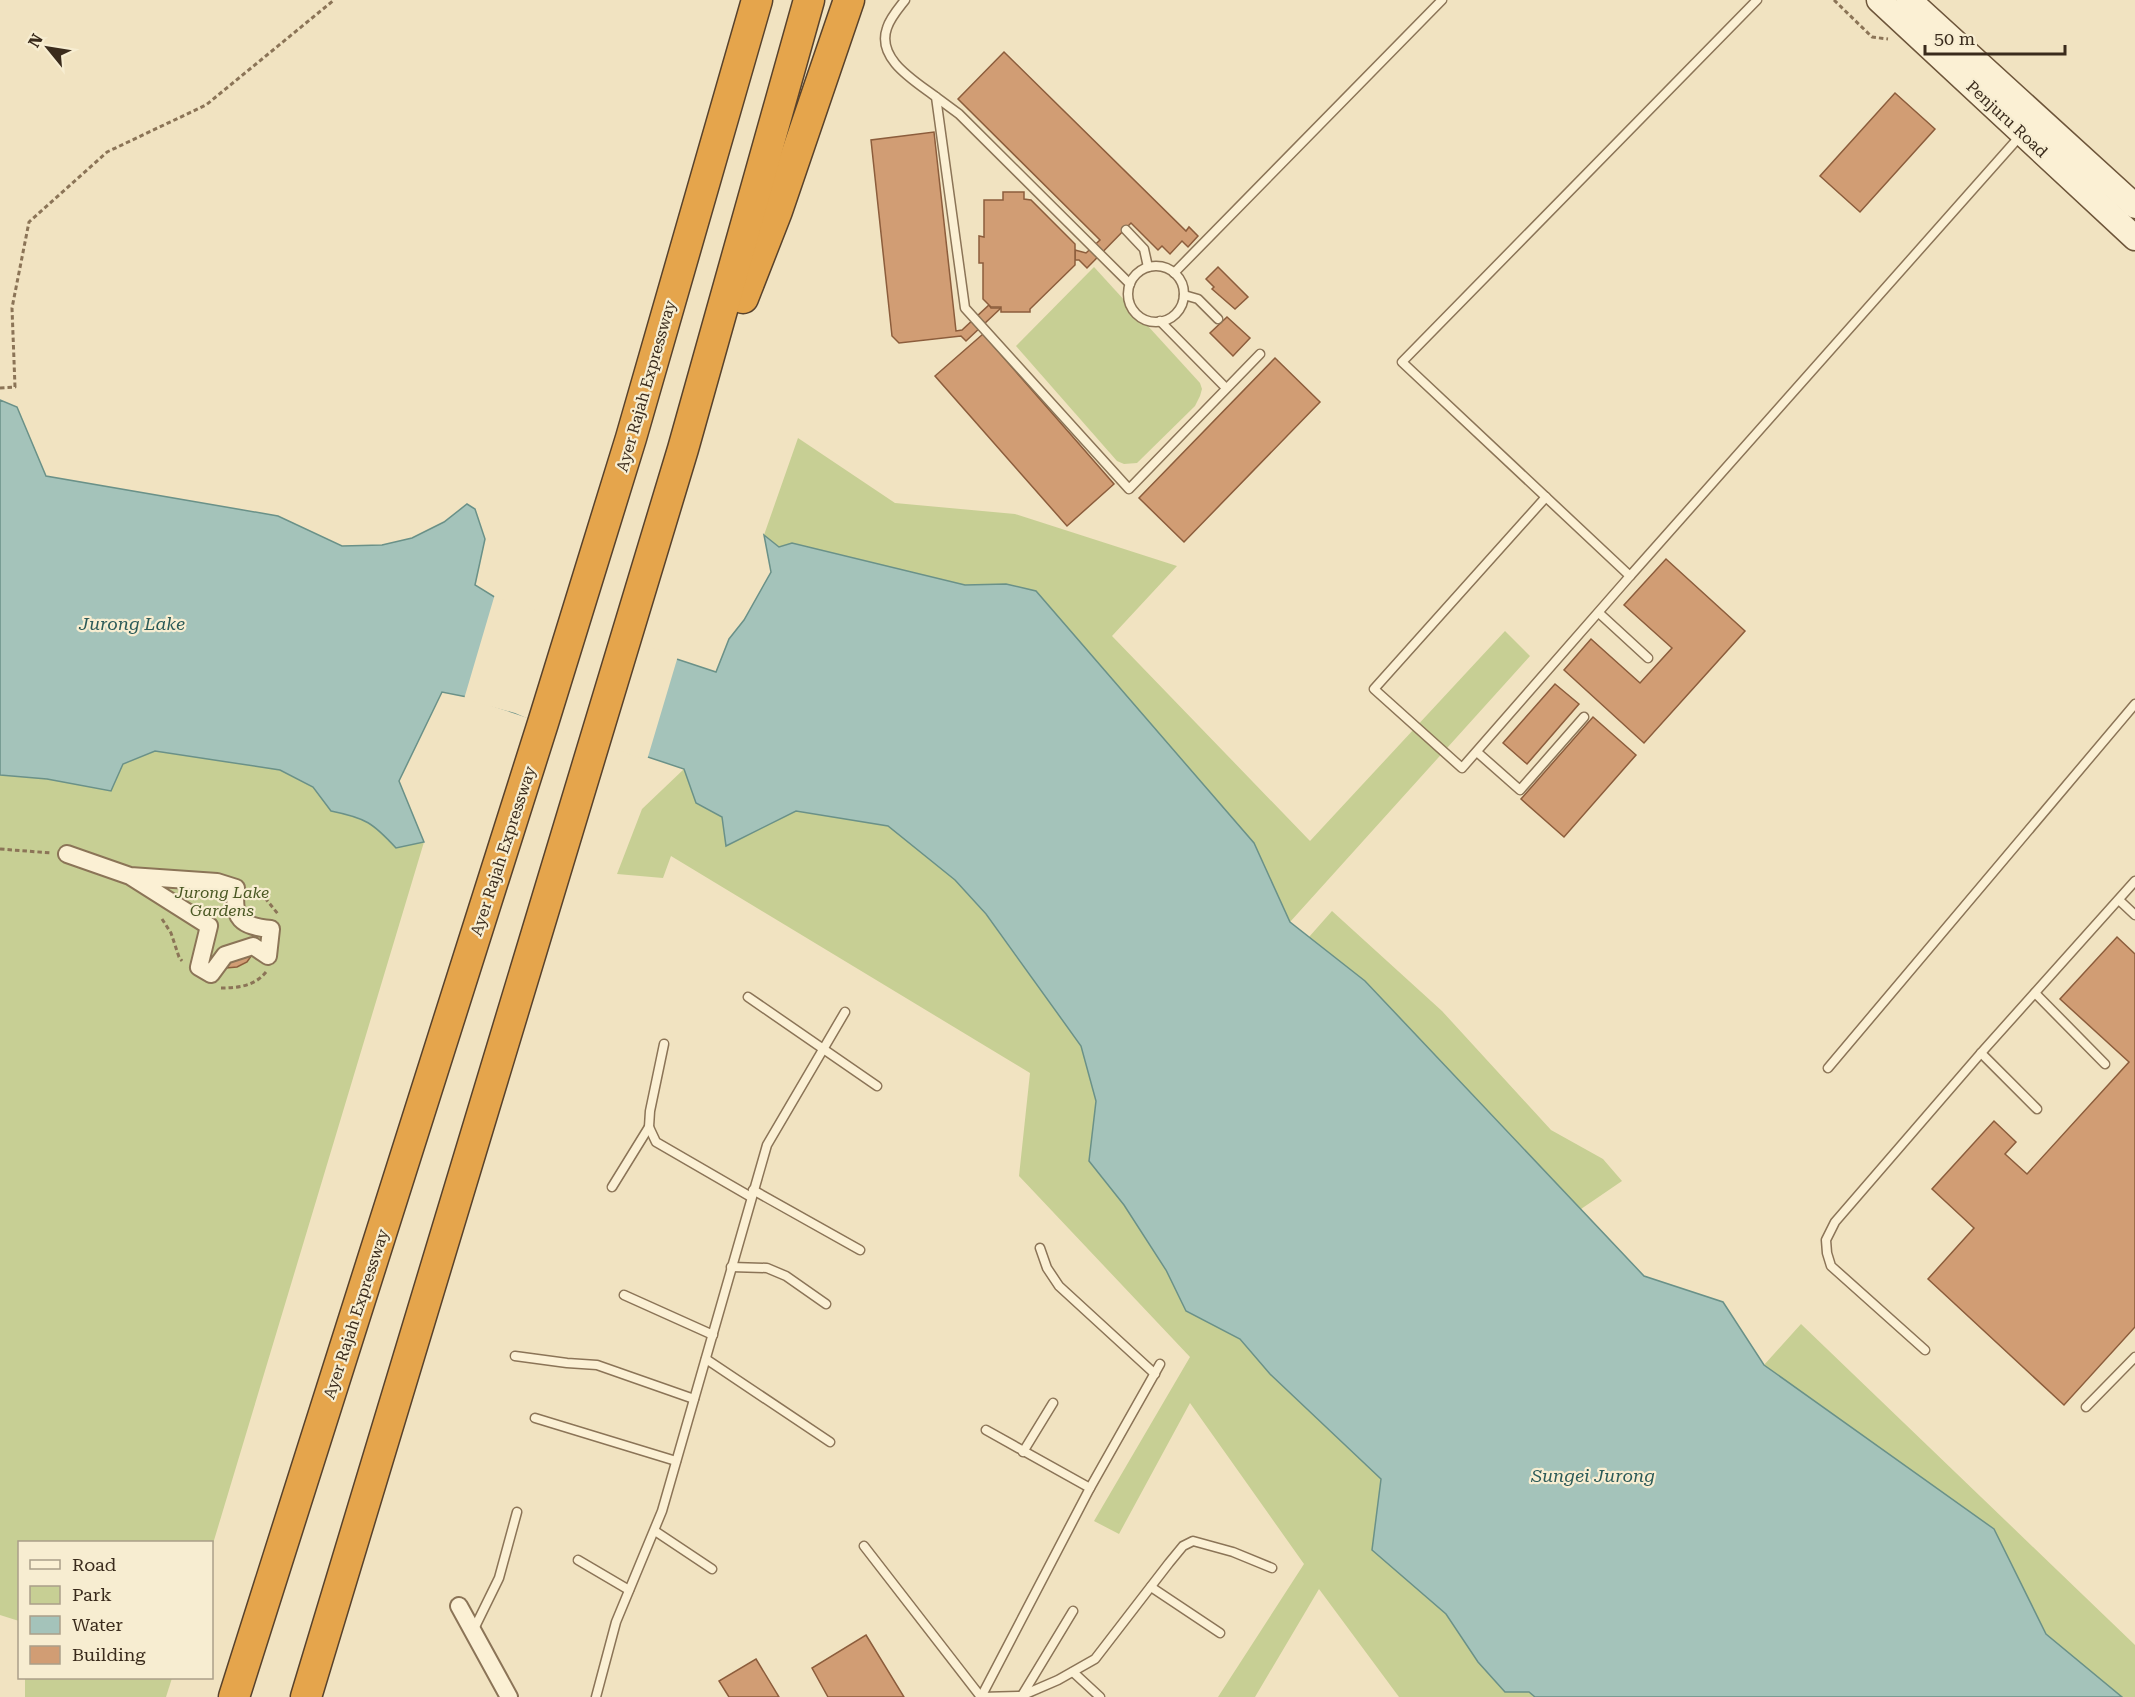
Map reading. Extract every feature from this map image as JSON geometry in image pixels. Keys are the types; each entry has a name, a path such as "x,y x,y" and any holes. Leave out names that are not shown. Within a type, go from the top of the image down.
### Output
{"highway":[{"name":"Ayer Rajah Expressway","path":"234,1697 632,438 757,0"},
{"path":"306,1697 683,449 809,0"},
{"path":"683,449 777,211 849,0"}],"main road":[{"name":"Penjuru Road","path":"1879,0 2020,117 2135,206"},
{"name":"Penjuru Road","path":"1909,0 2135,238"}],"street":[{"path":"67,854 130,876 208,926 199,967 212,974 225,955 253,946 268,956 271,929 254,927 242,921 235,912 236,888 217,882 130,876"},
{"path":"459,1606 509,1697"}],"lane":[{"path":"905,0 886,30 885,46 890,58 959,114 1130,284"},
{"path":"1174,273 1442,0"},
{"path":"1630,576 1402,362 1757,0"},
{"path":"936,97 965,308 1129,489 1260,354"},
{"path":"1546,497 1374,688 1462,768 1599,613 2020,117"},
{"path":"1126,230 1144,249 1148,267"},
{"path":"1159,266 1174,273 1182,285 1184,296 1181,306 1174,315 1160,321 1143,319 1134,312 1129,302 1130,284 1138,272 1148,267 1159,266"},
{"path":"1184,296 1198,299 1218,319"},
{"path":"1160,321 1226,388"},
{"path":"1599,613 1648,658"},
{"path":"1828,1068 2135,704"},
{"path":"1477,752 1520,790 1584,717"},
{"path":"1925,1350 1831,1266 1826,1240 1835,1222 1981,1053 2135,881"},
{"path":"2119,900 2135,915"},
{"path":"2034,993 2104,1064"},
{"path":"748,997 877,1086"},
{"path":"596,1697 616,1622 655,1531 767,1144 845,1012"},
{"path":"612,1187 649,1127 650,1111 664,1044"},
{"path":"1981,1053 2037,1109"},
{"path":"649,1127 656,1142 860,1250"},
{"path":"1040,1248 1047,1268 1059,1286 1155,1374"},
{"path":"731,1267 767,1268 786,1276 826,1304"},
{"path":"624,1295 713,1335"},
{"path":"516,1356 567,1364 597,1365 694,1400"},
{"path":"2086,1407 2135,1357"},
{"path":"706,1359 830,1442"},
{"path":"981,1697 1090,1488 1160,1364"},
{"path":"1023,1452 1053,1403"},
{"path":"535,1418 676,1461"},
{"path":"986,1430 1090,1488"},
{"path":"472,1631 499,1578 516,1512"},
{"path":"655,1531 712,1569"},
{"path":"981,1697 1021,1696 1058,1680 1095,1659 1183,1546 1193,1541 1233,1552 1272,1568"},
{"path":"864,1546 981,1697"},
{"path":"578,1560 629,1590"},
{"path":"1151,1587 1220,1633"},
{"path":"1021,1696 1073,1611"},
{"path":"1072,1672 1100,1697"}],"path":[{"path":"0,388 15,387 12,308 29,222 107,152 206,105 334,0"},
{"path":"0,849 67,854"}],"green space":[{"path":"1094,267 1200,383 1202,389 1195,406 1137,463 1124,464 1117,461 1016,346"},
{"path":"798,438 895,503 1015,514 1177,566 1112,636 1310,841 1505,631 1530,656 1290,922 1254,843 1006,584 965,585 792,543 779,547 764,535"},
{"name":"Jurong Lake Gardens","path":"155,751 280,770 313,787 331,811 353,816 375,827 396,848 424,842 213,1544 213,1541 18,1541 18,1621 0,1615 0,775 47,779 123,764"},
{"path":"684,769 696,803 722,817 726,846 796,811 888,826 955,880 986,915 1081,1046 1096,1101 1089,1161 1124,1205 1166,1270 1186,1311 1240,1339 1270,1374 1381,1479 1372,1550 1446,1614 1478,1662 1505,1692 1529,1692 1535,1697 1399,1697 1319,1589 1255,1697 1218,1697 1304,1564 1190,1403 1119,1534 1094,1521 1190,1357 1019,1176 1030,1073 671,856 663,878 617,874 642,809"},
{"path":"1332,911 1442,1011 1551,1130 1603,1159 1622,1181 1581,1209 1365,981 1309,937"},
{"path":"1801,1324 2135,1645 2135,1697 2122,1697 2046,1634 1994,1529 1764,1365"},
{"path":"25,1679 172,1679 166,1697 25,1697"}],"water":[{"name":"Sungei Jurong","path":"0,400 17,407 46,476 278,516 342,546 382,545 412,538 444,522 467,504 475,509 485,539 475,585 501,601 716,672 729,639 744,620 771,572 764,535 779,547 792,543 965,585 1006,584 1036,591 1254,843 1290,922 1365,981 1644,1276 1723,1302 1764,1365 1994,1529 2046,1634 2122,1697 1535,1697 1529,1692 1505,1692 1478,1662 1446,1614 1372,1550 1381,1479 1270,1374 1240,1339 1186,1311 1166,1270 1124,1205 1089,1161 1096,1101 1081,1046 986,914 955,880 888,826 796,811 726,846 722,817 696,803 684,769 467,697 442,692 399,781 424,842 396,848 375,827 353,816 331,811 313,787 280,770 155,751 123,764 111,791 47,779 0,775"}],"pier":[{"path":"495,594 502,599 558,618 678,656 647,760 515,713 464,699"}],"building":[{"path":"1004,52 1186,231 1189,227 1198,236 1188,247 1182,241 1170,254 1162,246 1158,250 1131,223 1087,268 1079,260 1075,260 1075,250 1086,253 1100,240 958,99"},
{"path":"1895,93 1935,129 1860,212 1820,176"},
{"path":"934,132 956,331 962,330 989,305 991,308 1001,308 966,341 961,336 899,343 892,336 871,140"},
{"path":"1003,192 1024,192 1024,199 1031,200 1075,244 1075,265 1030,309 1030,312 1001,312 1001,307 991,307 983,299 983,263 979,263 979,236 984,237 984,200 1003,200"},
{"path":"1218,267 1248,297 1235,309 1212,289 1214,287 1206,279"},
{"path":"1227,317 1250,338 1233,356 1210,333"},
{"path":"983,334 1114,484 1067,526 935,376"},
{"path":"1275,358 1320,402 1184,542 1139,498"},
{"path":"1666,559 1745,631 1644,743 1564,670 1591,639 1640,683 1672,648 1624,605"},
{"path":"1555,684 1579,704 1527,764 1503,743"},
{"path":"1593,717 1636,755 1564,837 1521,799"},
{"path":"2117,937 2135,954 2135,1327 2064,1405 1928,1279 1974,1228 1932,1189 1994,1121 2016,1142 2005,1154 2027,1174 2129,1062 2060,999"},
{"path":"254,952 247,962 237,967 226,968 219,964"},
{"path":"866,1635 904,1697 828,1697 812,1668"},
{"path":"756,1659 779,1697 729,1697 719,1681"}],"water label":[{"name":"Jurong Lake","path":"132,623"}]}
